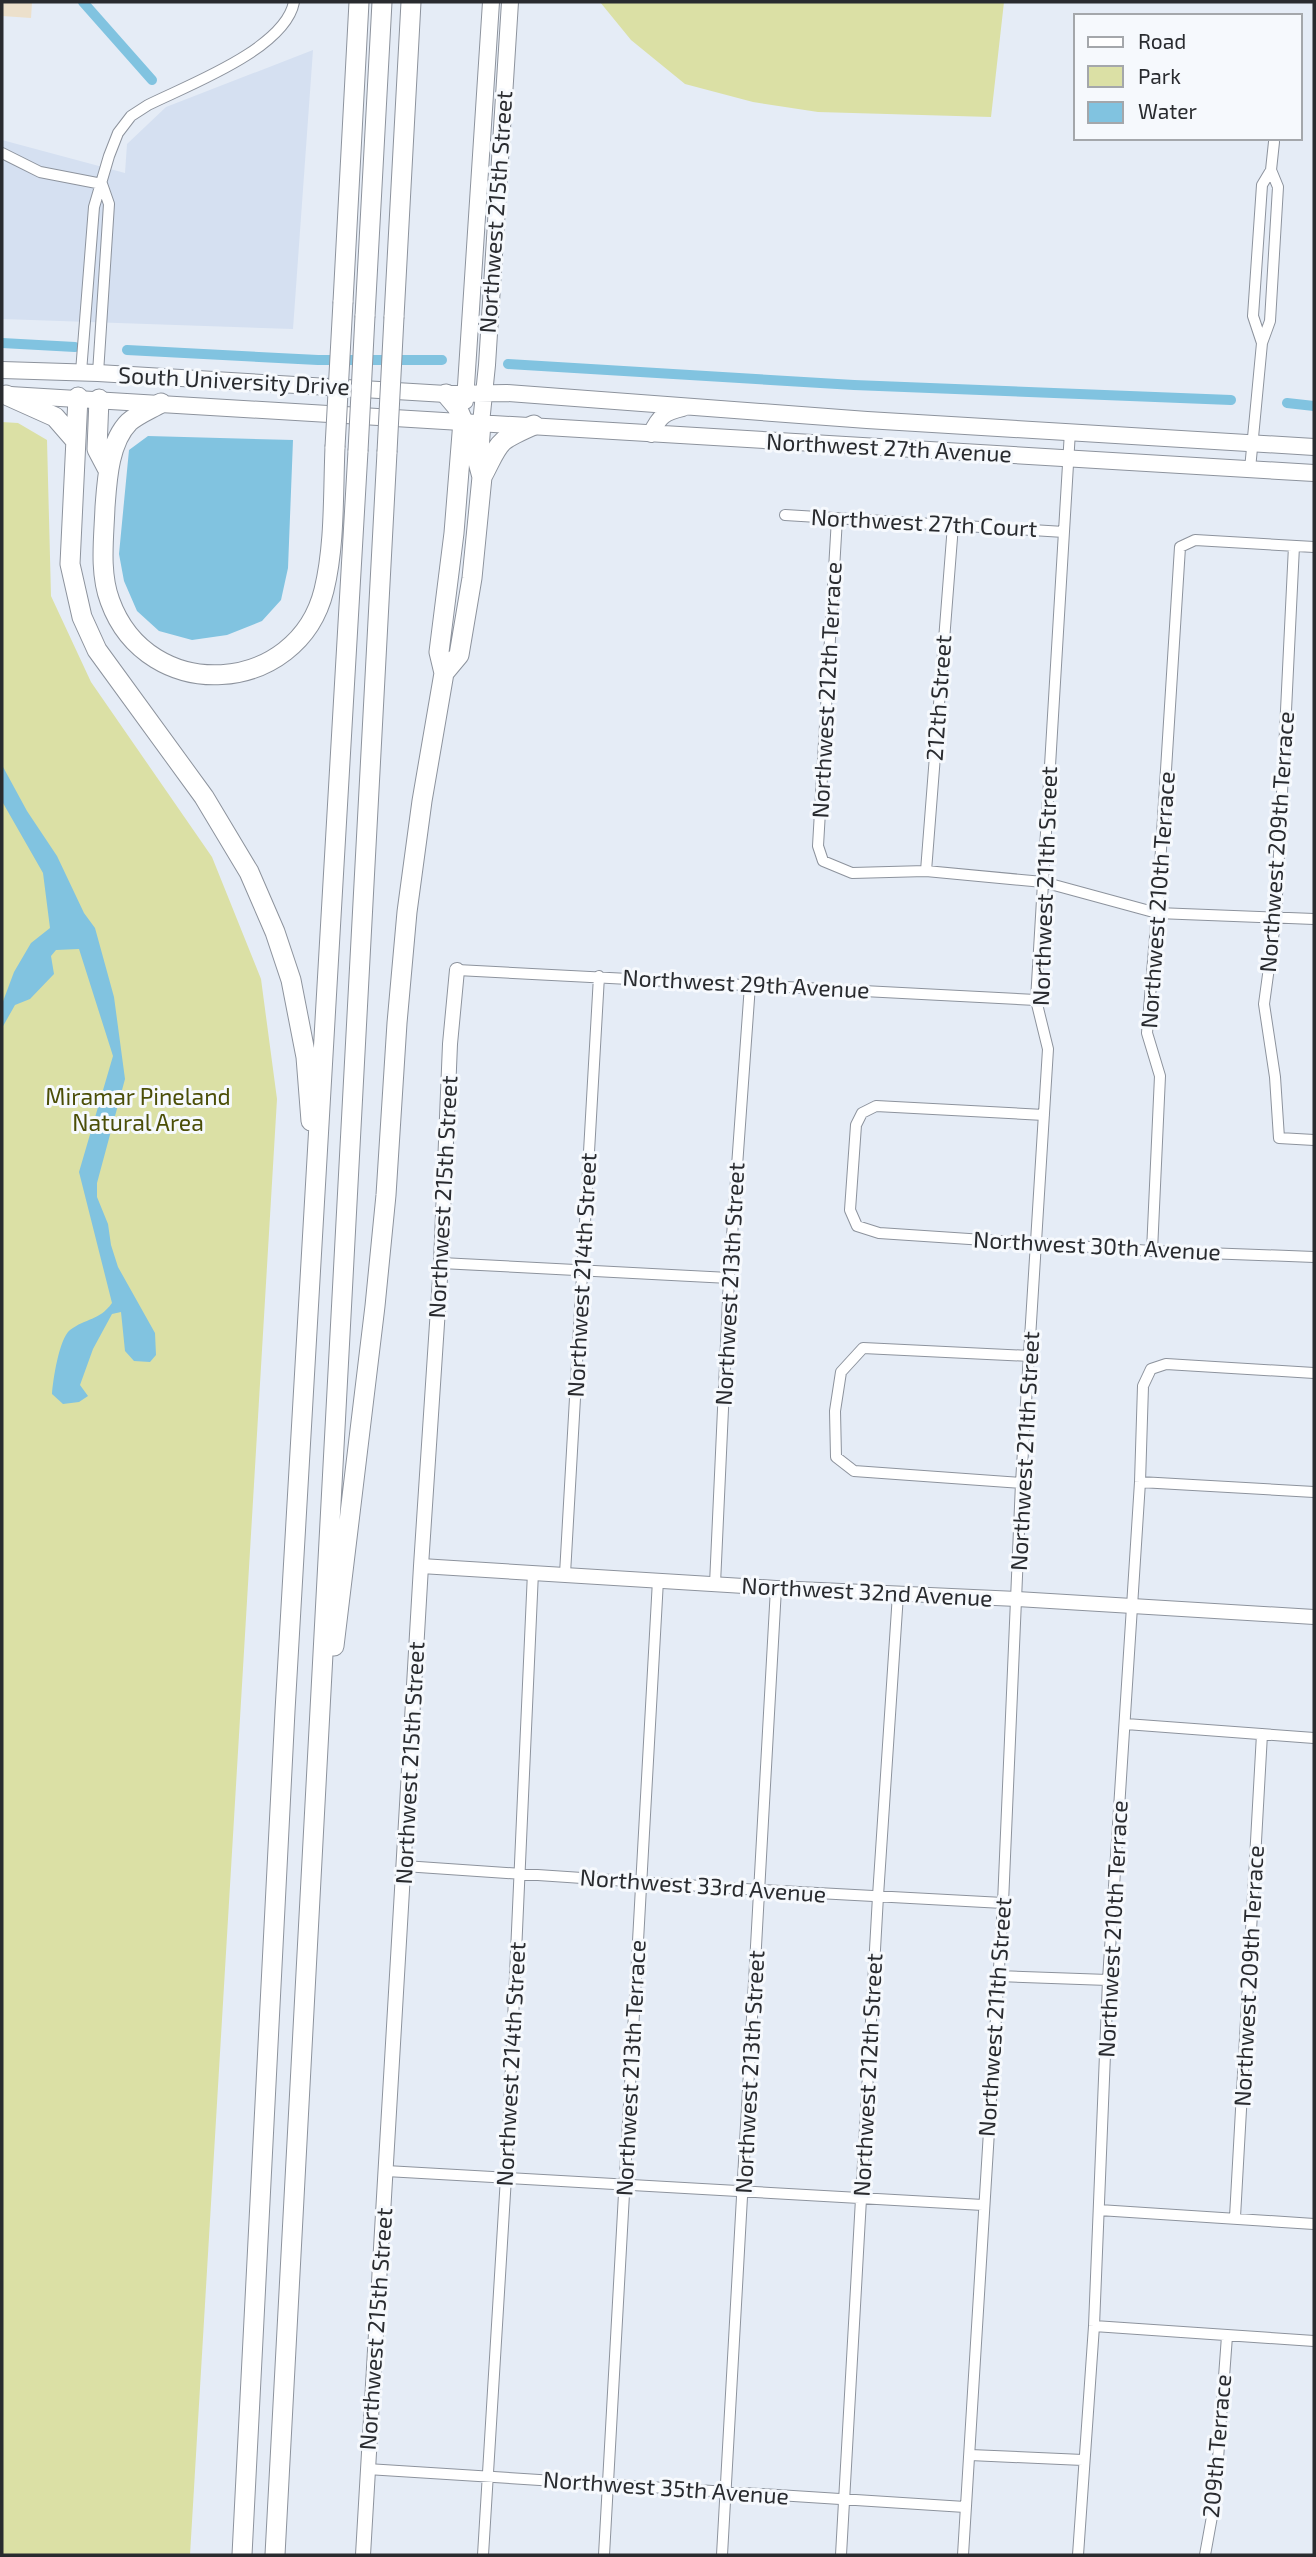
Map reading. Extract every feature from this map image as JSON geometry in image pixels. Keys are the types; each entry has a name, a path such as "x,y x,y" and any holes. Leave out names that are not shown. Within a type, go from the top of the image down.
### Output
{"highway":[{"path":"161,403 132,420 124,428 107,468 103,567 109,601 139,647 162,664 199,675 225,675 258,667 286,651 309,624 324,592 329,561 359,2"},
{"path":"242,2555 285,1711 382,2"},
{"path":"275,2555 411,2"},
{"path":"444,673 459,654 472,578 482,477 472,422 457,407 456,394"},
{"path":"4,395 55,417 75,440"},
{"path":"78,397 70,564 82,617 97,650 204,797 230,838 249,872 275,932 291,979 300,1020 317,1167"},
{"path":"99,399 97,449 107,468"},
{"path":"320,1694 335,1644 363,1417 388,1177 403,948 415,848 444,673 439,652 472,422"},
{"path":"482,477 500,443 534,425"}],"main road":[{"name":"Northwest 215th Street","path":"456,394 491,2"},
{"name":"Northwest 215th Street","path":"472,422 484,393 510,2"},
{"path":"489,20 508,21"},
{"name":"South University Drive","path":"2,370 81,372 456,394"},
{"path":"78,397 81,372"},
{"path":"98,373 99,399"},
{"name":"Northwest 27th Avenue","path":"456,394 484,393 692,405 867,420 1314,447"},
{"name":"South University Drive","path":"4,395 78,397 472,422"},
{"path":"651,434 658,418 666,412 692,405"},
{"path":"840,445 854,437 867,420 892,448"},
{"name":"Northwest 27th Avenue","path":"472,422 1314,472"}],"street":[{"path":"81,372 94,207 118,133 131,116 148,105 257,50 279,29 293,10 295,2"},
{"path":"1262,343 1253,316 1262,186 1271,170 1274,142"},
{"path":"2,153 40,172 102,184"},
{"path":"1250,469 1262,343 1270,321 1278,187 1271,170"},
{"path":"98,373 109,204 102,184"},
{"name":"Northwest 211th Street","path":"963,2555 1003,1903 1021,1483 1048,1049 1036,1000 1070,432"},
{"name":"Northwest 27th Court","path":"785,515 1064,532"},
{"name":"Northwest 212th Terrace","path":"836,518 818,846 822,862 852,873 926,871"},
{"name":"212th Street","path":"926,871 953,525"},
{"name":"Northwest 210th Terrace","path":"1153,1251 1160,1076 1147,1033 1180,547 1195,540 1294,546"},
{"path":"1294,546 1314,547"},
{"name":"Northwest 209th Terrace","path":"1294,546 1276,916 1264,1004 1275,1077 1279,1138 1314,1140"},
{"path":"926,871 1043,882 1157,913 1314,919"},
{"name":"Northwest 29th Avenue","path":"457,970 1036,1000"},
{"name":"Northwest 215th Street","path":"363,2555 441,1263 450,1044 457,970"},
{"name":"Northwest 214th Street","path":"565,1574 599,976"},
{"name":"Northwest 213th Street","path":"715,1584 729,1278 750,985"},
{"name":"Northwest 30th Avenue","path":"1044,1115 876,1107 862,1113 856,1125 850,1210 856,1226 879,1233 1153,1251 1314,1257"},
{"path":"441,1263 729,1278"},
{"path":"1021,1483 854,1471 836,1457 835,1411 841,1372 863,1348 1030,1356"},
{"name":"Northwest 210th Terrace","path":"1078,2555 1094,2326 1108,1980 1126,1724 1143,1386 1151,1369 1166,1364 1314,1373"},
{"path":"1140,1482 1314,1492"},
{"name":"Northwest 32nd Avenue","path":"421,1566 1314,1617"},
{"name":"Northwest 214th Street","path":"483,2555 506,2177 533,1573"},
{"name":"Northwest 213th Terrace","path":"604,2555 659,1580"},
{"name":"Northwest 213th Street","path":"722,2555 776,1588"},
{"name":"Northwest 212th Street","path":"841,2555 898,1594"},
{"path":"1126,1724 1314,1738"},
{"name":"Northwest 209th Terrace","path":"1235,2217 1262,1734"},
{"name":"Northwest 33rd Avenue","path":"404,1866 760,1891 1003,1903"},
{"path":"998,1976 1108,1980"},
{"path":"386,2171 983,2205"},
{"path":"1100,2210 1314,2224"},
{"path":"1094,2326 1314,2341"},
{"name":"209th Terrace","path":"1205,2555 1215,2500 1227,2336"},
{"path":"970,2455 1083,2460"},
{"name":"Northwest 35th Avenue","path":"367,2469 965,2507"}],"shaded area":[{"path":"2,2 32,2 31,18 2,16"},
{"path":"313,50 293,329 2,319 2,140 125,173 127,144 166,107"}],"green space":[{"path":"600,2 1004,2 991,117 818,112 753,102 685,84 631,40"},
{"name":"Miramar Pineland Natural Area","path":"2,422 18,423 47,440 51,596 91,682 212,857 261,979 277,1099 190,2555 2,2555"}],"water":[{"path":"148,436 293,440 288,568 281,600 262,621 227,635 192,640 159,631 137,611 124,581 119,554 129,450"},
{"path":"2,765 27,811 57,856 84,913 95,928 114,997 125,1079 97,1183 97,1197 108,1224 118,1267 155,1333 156,1355 150,1362 134,1361 125,1351 121,1312 112,1314 93,1349 80,1385 88,1396 79,1402 63,1404 52,1394 57,1360 66,1335 76,1326 102,1313 112,1303 79,1172 113,1056 79,949 56,950 51,956 54,974 30,999 15,1005 2,1028 2,1004 14,972 31,943 50,928 43,873 3,803"}],"waterway":[{"path":"83,2 152,80"},
{"path":"2,343 75,347"},
{"path":"127,350 318,360 442,360"},
{"path":"508,364 854,385 1231,400"},
{"path":"1287,403 1314,406"}]}
